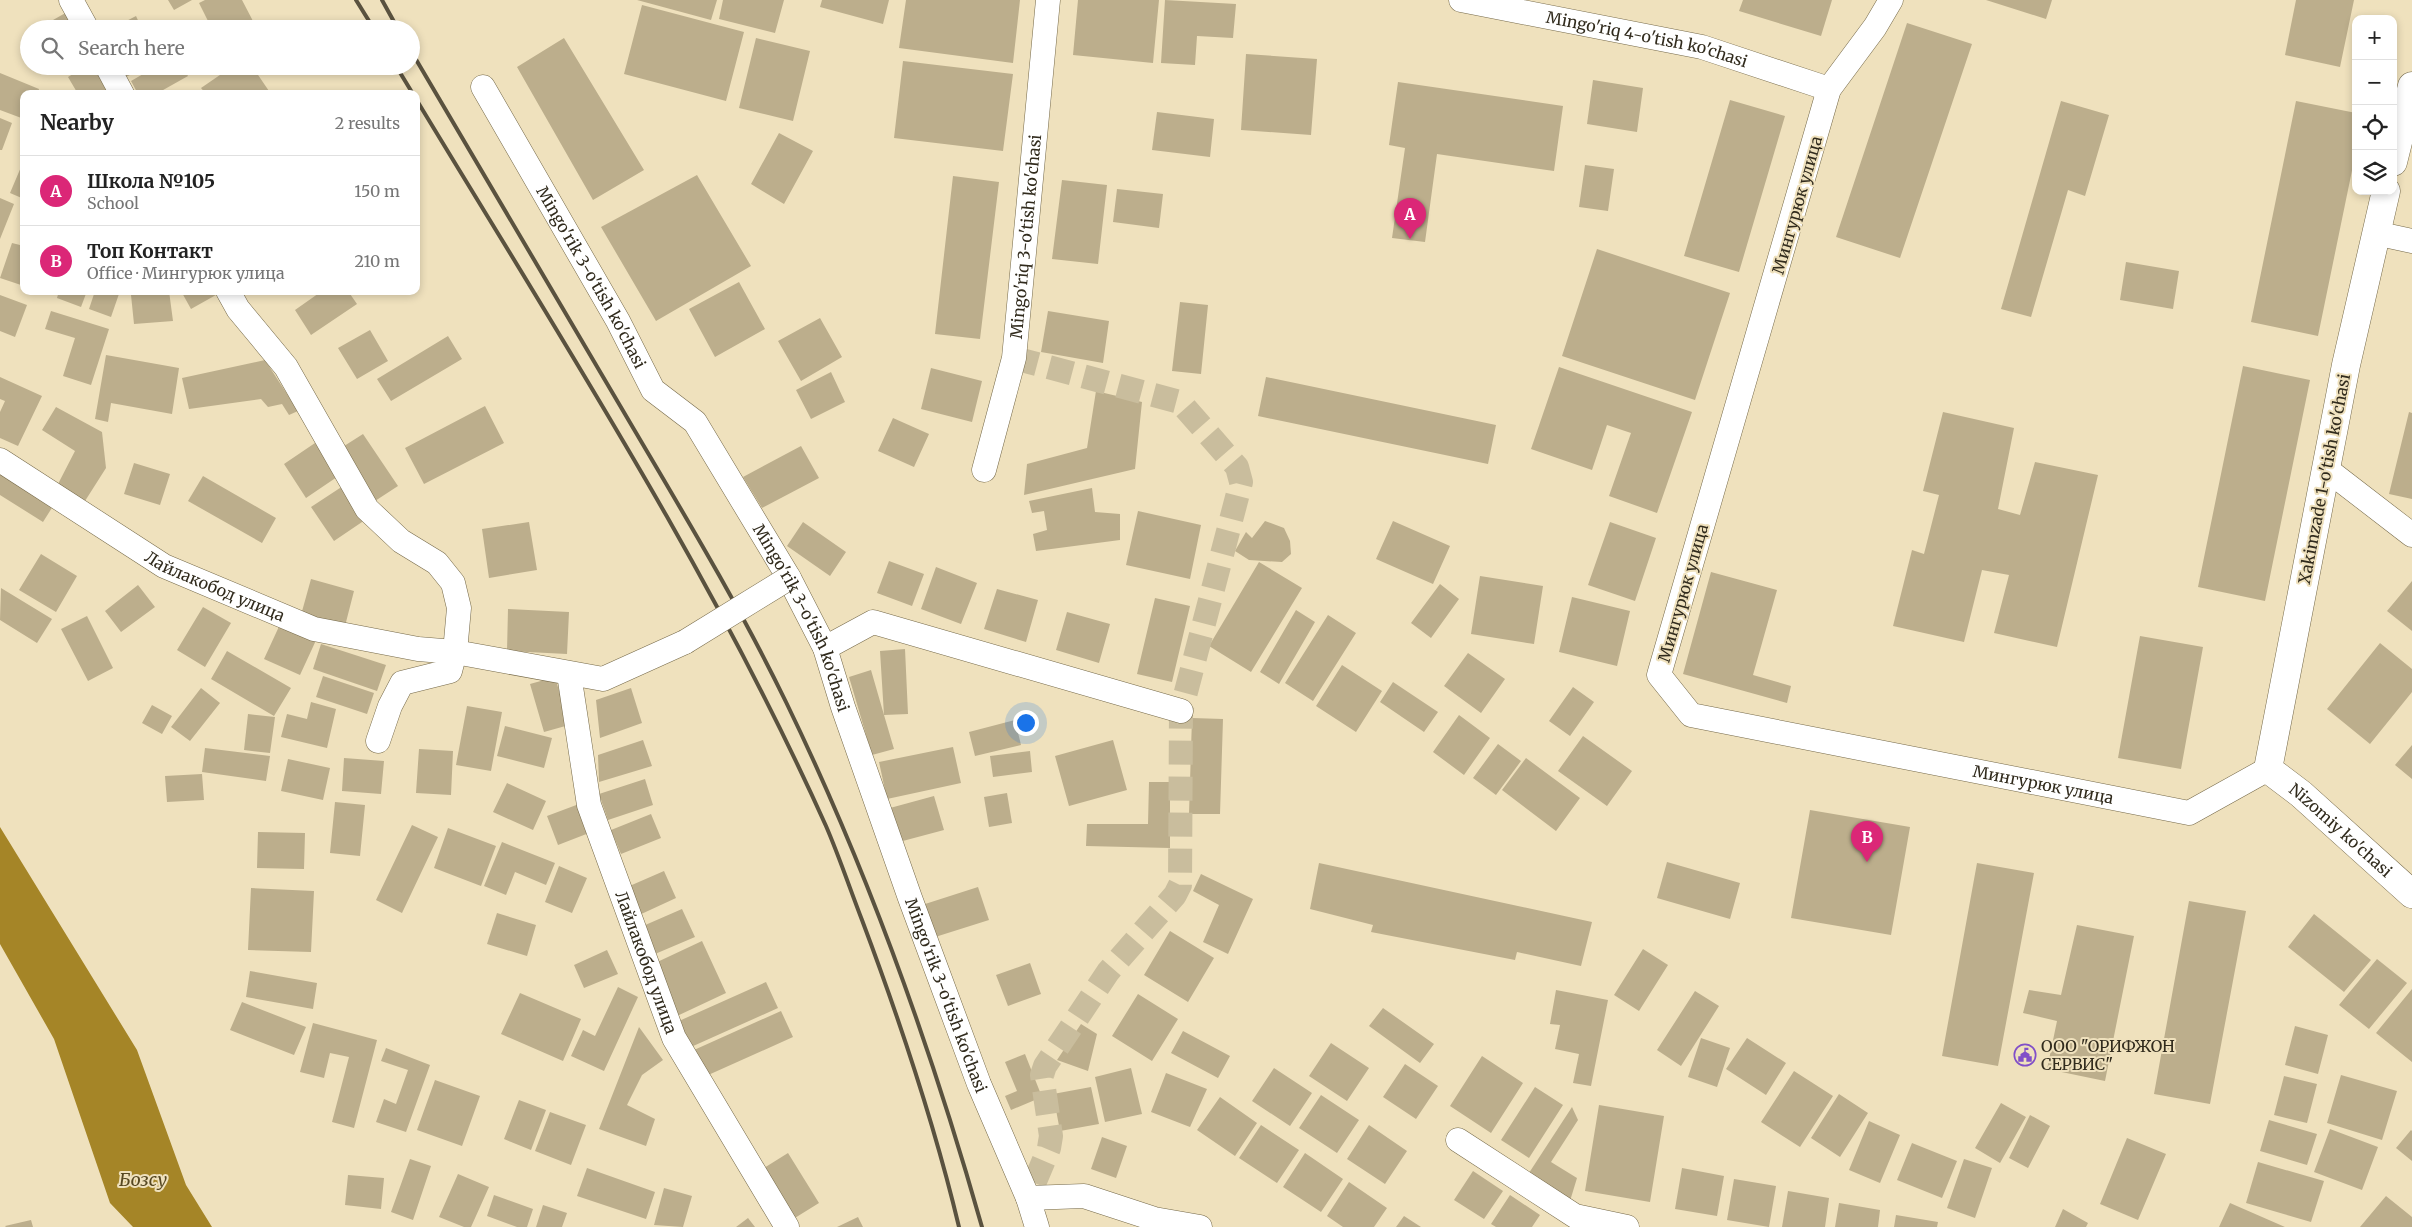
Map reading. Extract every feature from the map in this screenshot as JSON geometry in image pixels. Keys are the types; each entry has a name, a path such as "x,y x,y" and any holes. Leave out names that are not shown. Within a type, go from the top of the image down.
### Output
{"street":[{"path":"72,0 82,20"},
{"name":"Mingo'riq 3-o'tish ko'chasi","path":"984,470 1014,358 1048,0"},
{"name":"Mingo'riq 4-o'tish ko'chasi","path":"1461,0 1702,47 1829,89"},
{"path":"1829,89 1879,20 1891,0"},
{"path":"112,75 120,90"},
{"path":"2396,150 2412,86"},
{"name":"Mingo'rik 3-o'tish ko'chasi","path":"483,87 618,321 653,390 695,422 789,578 825,648 843,707 921,926 979,1084 1028,1198 1037,1227"},
{"name":"Мингурюк улица","path":"1829,89 1659,675 1691,715 2189,813 2268,769"},
{"name":"Xakimzade 1-o'tish ko'chasi","path":"2268,769 2325,468 2375,232 2385,195"},
{"path":"2375,232 2412,241"},
{"path":"230,295 238,309 286,367 367,509 400,541 437,563 453,583 459,608 455,652 450,671 402,683 390,706 378,741"},
{"name":"Лайлакобод улица","path":"0,460 164,566 314,629 418,649 455,652 569,674 603,679 685,642 789,578"},
{"path":"2325,468 2412,535"},
{"path":"825,648 873,622 1181,711"},
{"name":"Лайлакобод улица","path":"569,674 589,805 674,1038 787,1227"},
{"name":"Nizomiy ko'chasi","path":"2268,769 2301,794 2412,894"},
{"path":"1458,1140 1575,1216 1627,1227"},
{"path":"1028,1198 1084,1196 1154,1219 1200,1227"}],"water":[{"name":"Бозсу","path":"0,827 137,1050 186,1185 212,1227 133,1227 110,1203 54,1039 0,944"}],"building":[{"path":"168,0 192,0 174,10"},
{"path":"205,0 242,0 252,20 208,20 199,3"},
{"path":"637,0 717,0 711,20"},
{"path":"723,0 784,0 775,33 719,19"},
{"path":"822,0 889,0 883,24 820,7"},
{"path":"906,0 1020,0 1013,63 899,48"},
{"path":"1078,0 1159,0 1153,63 1073,55"},
{"path":"1165,0 1236,4 1233,38 1197,36 1195,65 1161,63"},
{"path":"1743,0 1832,0 1821,36 1739,11"},
{"path":"1986,0 2052,0 2046,19"},
{"path":"2296,0 2354,0 2340,67 2285,55"},
{"path":"642,5 744,32 726,101 624,74"},
{"path":"69,11 74,20 53,20"},
{"path":"136,16 138,20 128,20"},
{"path":"1907,23 1972,44 1900,258 1836,237"},
{"path":"564,38 644,170 593,200 517,67"},
{"path":"756,38 810,51 793,121 739,108"},
{"path":"1246,54 1317,59 1311,135 1241,130"},
{"path":"903,61 1013,74 1003,151 894,138"},
{"path":"0,73 39,89 20,90 20,118 0,110"},
{"path":"71,75 107,75 116,90 76,90 68,77"},
{"path":"141,75 188,76 163,90 136,90 131,81"},
{"path":"220,75 258,75 268,90 203,90 201,88"},
{"path":"1593,80 1643,88 1637,132 1587,124"},
{"path":"1398,82 1563,106 1554,171 1437,154 1425,242 1392,238 1405,148 1389,145"},
{"path":"1730,100 1785,116 1739,272 1684,256"},
{"path":"2061,101 2109,115 2085,196 2068,190 2031,317 2001,309"},
{"path":"2296,101 2352,112 2352,170 2318,336 2251,322"},
{"path":"1157,112 1214,119 1210,157 1152,150"},
{"path":"0,118 12,123 2,150 0,150"},
{"path":"779,133 813,151 784,204 751,184"},
{"path":"1585,165 1614,169 1608,211 1579,207"},
{"path":"20,169 20,197 10,193"},
{"path":"697,175 751,266 656,321 601,227"},
{"path":"953,176 999,182 980,339 935,334"},
{"path":"1062,180 1107,185 1098,264 1052,259"},
{"path":"1117,189 1163,194 1159,228 1113,222"},
{"path":"0,198 14,204 0,239"},
{"path":"12,243 20,245 20,285 0,278"},
{"path":"1597,249 1730,293 1695,400 1562,356"},
{"path":"2126,262 2179,271 2173,309 2120,300"},
{"path":"739,282 765,329 715,357 689,309"},
{"path":"0,295 27,305 15,337 0,331"},
{"path":"58,295 86,295 81,307 57,298"},
{"path":"94,295 119,295 111,317 89,309"},
{"path":"131,295 170,295 173,321 134,324"},
{"path":"183,295 216,295 191,309"},
{"path":"316,295 351,295 357,304 311,335 295,310"},
{"path":"1180,302 1208,305 1201,374 1172,371"},
{"path":"51,311 109,329 91,385 63,376 75,338 45,329"},
{"path":"1048,311 1109,321 1103,363 1041,352"},
{"path":"820,318 842,357 801,381 778,341"},
{"path":"370,330 388,361 357,379 338,348"},
{"path":"448,336 462,359 391,401 377,379"},
{"path":"106,355 179,368 172,414 111,403 108,422 95,419"},
{"path":"265,360 298,411 289,415 282,404 268,407 261,399 189,409 182,378"},
{"path":"2243,366 2310,380 2265,601 2198,587"},
{"path":"1559,367 1692,412 1657,513 1609,496 1631,433 1607,425 1592,470 1531,449"},
{"path":"931,368 982,381 972,422 921,409"},
{"path":"831,372 845,402 811,419 796,390"},
{"path":"0,377 42,396 18,446 0,438 0,412 5,401 0,399"},
{"path":"1266,377 1496,425 1488,464 1258,416"},
{"path":"1096,391 1142,402 1135,469 1024,495 1027,464 1087,448"},
{"path":"485,406 504,443 424,484 405,448"},
{"path":"56,407 102,432 106,468 85,501 58,484 75,451 42,430"},
{"path":"1943,412 2014,428 1998,509 2020,515 2035,462 2098,475 2057,647 1994,633 2009,575 1982,570 1964,642 1893,626 1912,550 1924,554 1939,495 1923,491"},
{"path":"2409,412 2412,413 2412,499 2389,494"},
{"path":"893,418 929,434 914,467 878,451"},
{"path":"363,434 398,486 375,501 341,448"},
{"path":"315,443 337,477 306,498 284,464"},
{"path":"801,446 819,478 762,508 743,477"},
{"path":"134,463 170,474 160,505 124,494"},
{"path":"0,469 55,503 43,522 0,495"},
{"path":"203,476 276,518 262,543 188,501"},
{"path":"343,486 365,520 334,541 311,507"},
{"path":"1092,488 1095,512 1120,514 1120,540 1036,551 1033,534 1047,530 1044,511 1032,513 1029,501"},
{"path":"1138,511 1201,525 1190,579 1126,565"},
{"path":"1265,521 1284,528 1290,541 1291,554 1282,562 1249,560 1235,551 1246,532 1252,538"},
{"path":"1393,521 1450,546 1433,584 1376,559"},
{"path":"529,522 537,570 489,578 482,529"},
{"path":"803,522 846,552 830,576 787,546"},
{"path":"1610,522 1656,538 1635,601 1588,585"},
{"path":"41,554 77,576 56,612 19,590"},
{"path":"889,561 924,574 912,606 877,593"},
{"path":"1259,562 1302,588 1251,672 1209,646"},
{"path":"936,567 977,583 961,624 921,609"},
{"path":"1711,572 1777,590 1753,675 1791,686 1787,703 1683,674"},
{"path":"1480,576 1543,586 1534,644 1471,634"},
{"path":"311,579 354,591 345,626 301,615"},
{"path":"2412,581 2412,631 2387,611"},
{"path":"1440,584 1459,599 1431,638 1411,623"},
{"path":"138,585 155,607 121,632 105,611"},
{"path":"1,588 52,619 37,643 0,620"},
{"path":"997,589 1038,600 1026,642 984,629"},
{"path":"1572,597 1630,611 1617,666 1559,652"},
{"path":"1155,598 1190,606 1172,682 1137,674"},
{"path":"203,607 231,623 205,667 177,650"},
{"path":"508,609 569,612 567,654 507,651"},
{"path":"1296,610 1315,622 1279,684 1260,672"},
{"path":"1067,612 1110,624 1099,663 1056,650"},
{"path":"1328,615 1356,633 1313,701 1285,683"},
{"path":"87,616 113,668 88,681 61,629"},
{"path":"282,620 318,636 300,675 264,659"},
{"path":"2140,636 2203,647 2181,769 2118,758"},
{"path":"2380,643 2412,669 2412,692 2370,744 2327,709"},
{"path":"321,644 386,665 377,691 313,669"},
{"path":"905,649 908,714 884,715 880,651"},
{"path":"227,651 291,688 274,716 211,679"},
{"path":"1468,653 1505,679 1481,713 1444,686"},
{"path":"1342,665 1382,691 1356,732 1316,706"},
{"path":"871,670 894,749 872,755 849,677"},
{"path":"323,676 374,693 367,714 316,697"},
{"path":"555,677 569,725 544,732 530,684"},
{"path":"1393,682 1438,712 1424,732 1380,702"},
{"path":"1573,687 1594,702 1570,736 1549,721"},
{"path":"201,688 220,703 190,741 171,727"},
{"path":"631,688 642,723 600,738 596,700"},
{"path":"311,702 336,709 327,748 281,737 287,714 307,719"},
{"path":"152,705 172,716 162,734 142,723"},
{"path":"467,706 502,712 491,771 456,765"},
{"path":"248,714 275,717 270,753 244,750"},
{"path":"1459,715 1490,738 1464,775 1433,752"},
{"path":"1192,718 1223,719 1220,814 1189,814"},
{"path":"1015,720 1021,745 975,756 969,732"},
{"path":"505,726 552,738 544,768 497,756"},
{"path":"1583,736 1632,771 1607,806 1558,771"},
{"path":"643,740 652,766 599,782 598,755"},
{"path":"1113,740 1127,790 1069,806 1055,756"},
{"path":"1498,744 1521,761 1496,795 1473,778"},
{"path":"2412,745 2412,779 2395,765"},
{"path":"953,747 961,783 887,799 879,762"},
{"path":"205,748 270,756 266,781 202,772"},
{"path":"419,749 453,751 451,795 416,793"},
{"path":"1030,751 1032,772 993,777 990,756"},
{"path":"344,758 384,761 381,794 342,791"},
{"path":"1526,758 1580,798 1556,831 1502,790"},
{"path":"288,759 330,768 323,800 281,791"},
{"path":"202,774 204,800 167,802 165,776"},
{"path":"645,779 653,805 608,820 599,794"},
{"path":"1149,782 1170,782 1170,848 1086,846 1087,824 1148,824"},
{"path":"507,783 546,801 533,830 493,812"},
{"path":"1007,793 1012,823 989,827 984,797"},
{"path":"934,796 944,830 899,842 890,808"},
{"path":"335,802 365,805 360,856 330,853"},
{"path":"579,804 589,833 558,845 547,816"},
{"path":"1810,810 1910,827 1891,935 1791,918"},
{"path":"651,814 661,838 621,854 611,830"},
{"path":"412,825 438,837 402,913 376,900"},
{"path":"448,828 496,846 481,886 434,868"},
{"path":"258,832 305,833 304,869 257,868"},
{"path":"502,842 555,863 546,885 515,872 506,895 484,886"},
{"path":"1667,862 1740,883 1730,919 1657,898"},
{"path":"1319,863 1592,922 1581,966 1517,952 1515,960 1371,932 1373,925 1310,909"},
{"path":"1977,863 2034,873 1998,1066 1942,1056"},
{"path":"559,866 587,878 572,913 545,902"},
{"path":"664,871 676,898 637,916 625,888"},
{"path":"1201,874 1253,899 1228,954 1203,942 1219,905 1193,891"},
{"path":"978,887 989,920 932,938 922,905"},
{"path":"251,888 314,891 311,952 248,950"},
{"path":"2189,901 2246,911 2210,1104 2154,1094"},
{"path":"682,909 695,937 655,954 643,926"},
{"path":"497,913 536,925 527,956 487,944"},
{"path":"2314,914 2371,960 2344,992 2288,947"},
{"path":"2077,925 2134,936 2105,1081 2047,1069 2057,1021 2023,1013 2029,990 2061,995"},
{"path":"1170,931 1214,958 1188,1002 1144,975"},
{"path":"702,941 726,993 677,1016 653,964"},
{"path":"1643,949 1668,965 1639,1011 1614,995"},
{"path":"607,950 618,974 584,988 574,965"},
{"path":"2377,959 2407,983 2369,1029 2339,1005"},
{"path":"1030,963 1041,994 1008,1006 996,975"},
{"path":"250,971 317,983 313,1009 246,997"},
{"path":"766,982 778,1008 691,1047 679,1021"},
{"path":"618,987 638,997 604,1071 571,1056 583,1030 595,1036"},
{"path":"2412,989 2412,1062 2376,1033"},
{"path":"1556,990 1608,1000 1591,1086 1573,1083 1579,1054 1555,1049 1560,1025 1550,1024"},
{"path":"1695,991 1719,1006 1681,1066 1657,1050"},
{"path":"520,993 581,1019 563,1061 501,1034"},
{"path":"1138,994 1178,1019 1152,1061 1112,1036"},
{"path":"242,1002 306,1027 294,1055 230,1030"},
{"path":"1383,1008 1434,1044 1420,1063 1369,1026"},
{"path":"781,1011 793,1037 706,1076 694,1050"},
{"path":"313,1023 377,1040 354,1128 332,1122 349,1057 330,1053 324,1078 300,1072"},
{"path":"1081,1024 1097,1034 1088,1071 1057,1060"},
{"path":"2295,1026 2328,1035 2318,1074 2285,1065"},
{"path":"639,1027 663,1060 642,1075 627,1105 655,1119 646,1146 599,1129"},
{"path":"1183,1031 1230,1056 1218,1078 1171,1053"},
{"path":"1701,1038 1730,1048 1717,1087 1688,1077"},
{"path":"1747,1038 1786,1063 1766,1095 1726,1069"},
{"path":"1331,1043 1369,1068 1347,1101 1309,1076"},
{"path":"386,1048 430,1065 406,1132 376,1122 384,1099 396,1104 408,1070 381,1061"},
{"path":"1025,1054 1042,1097 1011,1110 1005,1096 1017,1091 1005,1062"},
{"path":"1482,1056 1523,1083 1491,1133 1450,1106"},
{"path":"1405,1064 1438,1086 1416,1119 1383,1097"},
{"path":"1131,1068 1142,1114 1105,1122 1095,1077"},
{"path":"1274,1068 1312,1093 1290,1126 1252,1101"},
{"path":"1794,1071 1833,1096 1800,1147 1761,1122"},
{"path":"1166,1073 1207,1089 1190,1127 1151,1112"},
{"path":"2341,1075 2397,1091 2382,1140 2327,1123"},
{"path":"2284,1076 2317,1084 2307,1123 2274,1115"},
{"path":"435,1080 480,1096 462,1146 417,1130"},
{"path":"1091,1087 1099,1124 1060,1131 1053,1094"},
{"path":"1535,1087 1563,1105 1529,1158 1501,1140"},
{"path":"1839,1094 1868,1113 1840,1157 1811,1138"},
{"path":"1321,1095 1359,1120 1337,1153 1299,1128"},
{"path":"1220,1097 1257,1123 1235,1156 1197,1130"},
{"path":"519,1100 546,1110 531,1150 504,1139"},
{"path":"2001,1103 2026,1117 2000,1163 1975,1148"},
{"path":"1599,1105 1664,1116 1650,1202 1585,1191"},
{"path":"1572,1107 1578,1120 1551,1162 1577,1178 1570,1201 1527,1176"},
{"path":"550,1112 586,1125 571,1165 535,1151"},
{"path":"2030,1115 2050,1126 2028,1168 2009,1158"},
{"path":"2269,1120 2317,1134 2307,1165 2260,1151"},
{"path":"1869,1121 1900,1135 1880,1183 1849,1170"},
{"path":"1261,1125 1299,1150 1277,1183 1239,1158"},
{"path":"1369,1125 1407,1151 1385,1184 1347,1159"},
{"path":"2330,1129 2378,1147 2362,1190 2314,1172"},
{"path":"2412,1131 2412,1161 2396,1148"},
{"path":"1102,1137 1127,1146 1116,1178 1091,1169"},
{"path":"2127,1138 2166,1154 2138,1220 2100,1204"},
{"path":"1912,1143 1957,1161 1942,1198 1897,1180"},
{"path":"788,1153 819,1203 790,1221 759,1171"},
{"path":"1305,1153 1343,1179 1321,1212 1283,1187"},
{"path":"410,1159 431,1166 413,1220 391,1212"},
{"path":"1964,1159 1992,1168 1975,1218 1947,1208"},
{"path":"2258,1162 2324,1181 2311,1222 2246,1203"},
{"path":"587,1168 655,1192 646,1219 577,1196"},
{"path":"1682,1168 1724,1176 1717,1216 1675,1209"},
{"path":"1473,1171 1503,1191 1484,1219 1454,1200"},
{"path":"458,1174 489,1187 471,1227 464,1227 439,1217"},
{"path":"348,1175 384,1178 381,1209 345,1205"},
{"path":"1734,1179 1776,1186 1769,1227 1727,1220"},
{"path":"1349,1182 1387,1208 1374,1227 1343,1227 1327,1216"},
{"path":"664,1188 692,1196 683,1227 654,1225"},
{"path":"1788,1191 1829,1198 1825,1227 1782,1227"},
{"path":"494,1195 533,1209 527,1227 517,1227 487,1216"},
{"path":"1510,1195 1540,1215 1532,1227 1496,1227 1491,1224"},
{"path":"2386,1196 2412,1217 2412,1227 2360,1227"},
{"path":"1839,1203 1880,1210 1878,1227 1835,1227"},
{"path":"2230,1203 2285,1227 2219,1227"},
{"path":"543,1205 567,1213 562,1227 536,1227"},
{"path":"2063,1209 2088,1223 2086,1227 2055,1227"},
{"path":"1896,1215 1938,1222 1937,1227 1894,1227"},
{"path":"1404,1216 1421,1227 1396,1227"},
{"path":"858,1217 863,1227 837,1227"},
{"path":"748,1218 755,1227 736,1227"},
{"path":"31,1220 33,1227 5,1226"}],"tunnel":[{"path":"1014,358 1180,402 1237,467 1241,482 1181,711 1180,885 1175,895 1108,972 1045,1066 1042,1075 1051,1136 1049,1148 1028,1198"}],"railway":[{"path":"356,0 368,20"},
{"path":"382,0 393,20"},
{"path":"420,66 707,554 748,627 786,702 844,830 896,960 941,1093 982,1227"},
{"path":"401,75 411,90"},
{"path":"420,106 632,457 684,547 782,732 831,837 890,996 939,1149 959,1227"}],"place":[{"name":"Школа №105","path":"1410,239"},
{"name":"Топ Контакт","path":"1867,862"},
{"name":"ООО \"ОРИФЖОН СЕРВИС\"","path":"2025,1055"}]}
